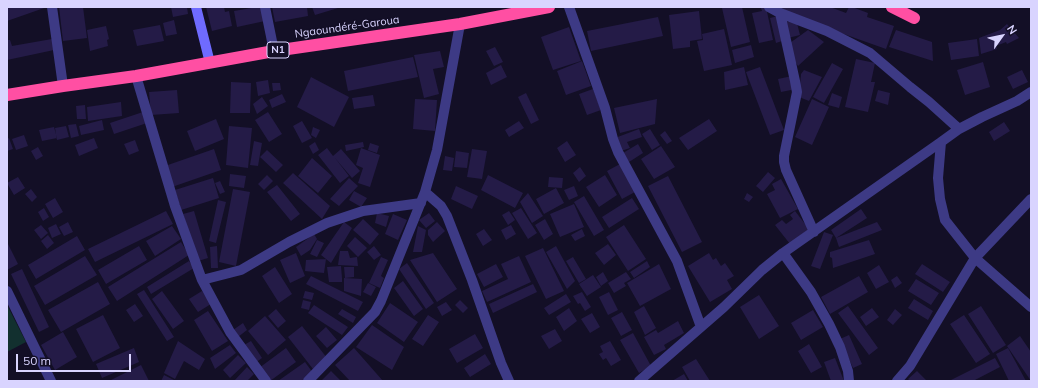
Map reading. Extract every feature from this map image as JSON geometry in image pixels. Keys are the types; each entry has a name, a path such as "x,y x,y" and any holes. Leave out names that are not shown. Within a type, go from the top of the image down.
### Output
{"highway":[{"name":"Ngaoundéré-Garoua","path":"7,95 136,76 274,51 460,24 549,7"},
{"path":"892,7 914,18"}],"street":[{"path":"52,7 63,86"},
{"path":"196,7 210,63"},
{"path":"265,7 274,51"},
{"path":"568,7 605,108 618,152 677,261 701,327"},
{"path":"769,7 780,13 827,31 870,53 959,129"},
{"path":"780,13 796,81 797,92 784,162 786,170 814,232"},
{"path":"308,381 375,312 381,301 421,203 437,150 460,24"},
{"path":"136,76 175,206 202,280 230,332 266,381"},
{"path":"639,381 701,327 762,270 783,254 959,129 982,116 1029,96"},
{"path":"941,142 938,178 940,199 945,220 975,258 1031,307"},
{"path":"425,192 441,206 447,216 509,381"},
{"path":"897,381 910,366 975,258 1031,199"},
{"path":"202,280 242,270 289,242 328,222 363,210 421,203"},
{"path":"783,254 811,292 829,324 840,347 848,371 849,381"},
{"path":"7,291 51,381"}],"green space":[{"path":"7,305 26,342 7,352"}],"building":[{"path":"7,7 47,7 7,21"},
{"path":"59,7 83,7 87,38 63,41"},
{"path":"171,7 187,7 188,14 173,17"},
{"path":"206,7 224,7 225,12 229,11 232,26 212,31"},
{"path":"263,7 265,21 237,27 234,11"},
{"path":"272,7 307,7 308,16 275,22"},
{"path":"312,7 338,7 338,8 315,15"},
{"path":"742,7 750,42 731,47 722,8"},
{"path":"766,7 773,40 759,43 752,13 762,11 761,8"},
{"path":"776,7 830,7 846,13 849,7 852,7 868,13 867,17 894,26 886,49 776,10"},
{"path":"699,11 702,39 690,41 690,47 673,49 669,15"},
{"path":"778,16 785,40 776,43 770,18"},
{"path":"658,17 663,36 591,51 587,31"},
{"path":"174,20 177,34 166,36 163,23"},
{"path":"783,21 797,23 800,35 788,38"},
{"path":"1007,24 1019,38 1007,44 1006,42 996,46 997,49 981,54 979,38 1000,30"},
{"path":"160,25 164,41 137,46 133,30"},
{"path":"106,26 109,39 107,40 108,46 90,51 87,30"},
{"path":"569,27 581,61 553,70 541,37"},
{"path":"724,29 732,65 704,71 697,41 703,40 702,34"},
{"path":"808,30 824,42 798,66 791,56 787,45"},
{"path":"896,30 932,42 933,61 889,47"},
{"path":"52,39 54,50 7,60 7,40 10,40 12,46"},
{"path":"977,39 979,56 951,60 948,43"},
{"path":"751,45 754,57 735,63 732,50"},
{"path":"495,47 503,62 494,66 486,51"},
{"path":"440,51 444,67 433,69 439,94 424,98 414,55"},
{"path":"413,57 418,77 348,91 344,71"},
{"path":"856,59 875,63 871,82 875,82 868,112 845,107"},
{"path":"582,61 591,86 566,95 557,71"},
{"path":"983,62 990,87 965,95 957,70"},
{"path":"832,63 843,69 824,103 813,97"},
{"path":"501,65 507,77 491,85 486,73"},
{"path":"744,67 748,85 725,90 724,72"},
{"path":"760,67 784,130 770,135 746,72"},
{"path":"804,70 822,77 809,101 799,97 801,74"},
{"path":"1022,70 1028,82 1013,89 1007,77"},
{"path":"792,76 796,89 781,92 778,79"},
{"path":"311,77 349,97 334,127 297,107"},
{"path":"268,80 270,93 258,96 256,82"},
{"path":"231,82 251,83 250,113 230,113"},
{"path":"272,83 280,83 281,90 273,91"},
{"path":"593,89 601,110 587,115 579,94"},
{"path":"177,90 179,113 151,115 149,92"},
{"path":"878,90 890,93 888,105 875,101"},
{"path":"526,93 539,120 531,124 518,97"},
{"path":"832,93 842,97 839,108 828,105"},
{"path":"282,94 286,102 272,108 269,100"},
{"path":"373,95 375,106 354,109 352,98"},
{"path":"262,97 268,106 257,114 253,104"},
{"path":"415,99 437,100 435,131 413,129"},
{"path":"657,99 655,124 620,133 614,108"},
{"path":"812,99 829,107 812,145 795,137"},
{"path":"121,102 122,116 88,121 87,107"},
{"path":"85,105 86,119 77,119 76,106"},
{"path":"143,112 147,123 114,134 110,123"},
{"path":"268,112 282,134 269,142 255,120"},
{"path":"216,119 224,139 195,151 187,131"},
{"path":"709,119 717,131 688,150 679,138"},
{"path":"102,120 104,130 81,135 79,126"},
{"path":"302,121 312,138 302,143 293,126"},
{"path":"519,121 524,128 509,137 505,130"},
{"path":"1004,122 1010,131 994,141 989,132"},
{"path":"76,124 79,136 71,138 68,125"},
{"path":"66,126 69,137 57,140 55,128"},
{"path":"229,126 252,128 248,168 226,165"},
{"path":"54,127 57,138 42,141 39,130"},
{"path":"313,127 320,130 316,138 311,135"},
{"path":"639,129 642,137 627,142 630,148 621,151 615,138"},
{"path":"650,129 660,145 652,150 642,134"},
{"path":"665,131 672,141 667,144 660,135"},
{"path":"24,135 28,146 16,150 12,139"},
{"path":"9,138 13,149 7,151 7,139"},
{"path":"94,138 98,148 79,156 75,145"},
{"path":"135,140 139,151 129,155 124,144"},
{"path":"254,141 262,143 258,166 250,165"},
{"path":"567,141 576,155 565,162 557,148"},
{"path":"315,142 319,150 313,154 309,146"},
{"path":"363,142 364,147 346,151 345,145"},
{"path":"370,143 379,146 377,153 368,150"},
{"path":"638,144 643,153 629,162 623,153"},
{"path":"661,146 675,167 654,179 641,159"},
{"path":"38,147 43,156 36,160 31,151"},
{"path":"327,148 333,156 341,149 360,171 352,178 335,158 349,176 340,183 318,155"},
{"path":"361,148 380,155 370,187 358,183 363,168 356,165"},
{"path":"214,149 221,170 172,187 165,166"},
{"path":"472,149 487,151 482,179 467,177"},
{"path":"267,150 283,165 276,172 260,157"},
{"path":"456,151 469,153 467,168 454,167"},
{"path":"445,156 454,158 452,171 443,170"},
{"path":"312,158 332,176 318,193 298,176"},
{"path":"620,164 635,192 622,199 607,171"},
{"path":"580,167 586,176 579,182 573,173"},
{"path":"768,172 775,178 763,192 756,186"},
{"path":"293,173 330,206 322,219 283,183"},
{"path":"230,174 246,176 244,188 229,186"},
{"path":"267,175 273,181 264,190 258,184"},
{"path":"488,175 523,193 515,208 481,190"},
{"path":"605,175 617,195 599,207 586,187"},
{"path":"668,176 702,242 682,252 648,186"},
{"path":"18,177 25,188 14,195 7,183"},
{"path":"549,177 563,178 562,188 548,187"},
{"path":"213,178 219,198 181,210 175,190"},
{"path":"349,178 358,186 339,206 330,199"},
{"path":"781,179 798,209 780,218 767,194 775,190 772,184"},
{"path":"220,181 225,192 220,194 215,183"},
{"path":"277,185 300,214 291,221 267,192"},
{"path":"456,186 478,196 472,209 451,199"},
{"path":"574,186 578,196 569,200 564,190"},
{"path":"556,188 564,203 544,214 536,199"},
{"path":"31,189 37,197 32,202 25,194"},
{"path":"233,189 250,192 236,266 219,262"},
{"path":"354,191 367,198 361,207 349,200"},
{"path":"528,193 543,216 532,223 520,202"},
{"path":"747,193 753,197 749,202 744,199"},
{"path":"584,196 604,230 594,236 574,202"},
{"path":"55,198 63,212 53,218 45,204"},
{"path":"632,198 639,209 609,228 602,217"},
{"path":"218,200 226,202 216,243 209,241"},
{"path":"574,204 584,227 560,237 550,214"},
{"path":"44,208 49,217 43,221 38,212"},
{"path":"521,208 537,233 528,239 512,213"},
{"path":"861,209 867,218 836,238 831,230"},
{"path":"166,211 173,224 95,262 88,249"},
{"path":"194,211 208,258 198,261 183,214"},
{"path":"509,211 515,220 508,225 502,215"},
{"path":"795,211 809,229 790,244 775,225 782,220 786,224 793,219 790,215"},
{"path":"377,213 389,216 386,227 375,223"},
{"path":"429,213 435,221 426,228 419,220"},
{"path":"393,214 407,220 398,240 385,234"},
{"path":"363,219 379,234 370,245 353,230"},
{"path":"545,219 553,234 544,240 535,225"},
{"path":"68,222 73,232 64,236 59,227"},
{"path":"344,222 352,228 331,263 321,255"},
{"path":"437,222 445,231 433,242 428,235 428,230"},
{"path":"877,222 882,230 839,247 836,238"},
{"path":"56,224 61,234 52,238 48,228"},
{"path":"41,225 48,233 41,239 34,230"},
{"path":"511,225 516,234 506,240 501,230"},
{"path":"624,225 646,259 628,271 606,237"},
{"path":"172,226 181,239 155,256 146,241"},
{"path":"418,226 426,230 422,252 413,252"},
{"path":"484,229 492,240 483,246 476,234"},
{"path":"582,229 585,236 575,241 571,235"},
{"path":"824,232 833,235 820,269 811,266"},
{"path":"314,234 317,239 310,250 301,256 296,247"},
{"path":"48,235 54,243 47,249 41,241"},
{"path":"77,236 85,250 36,279 28,265"},
{"path":"355,237 367,248 358,257 347,246"},
{"path":"317,240 324,243 317,257 310,254"},
{"path":"869,240 875,254 833,268 830,252"},
{"path":"7,242 18,264 7,270"},
{"path":"181,242 189,255 117,301 108,287"},
{"path":"608,244 616,255 604,265 595,253"},
{"path":"139,246 147,260 106,284 98,270"},
{"path":"217,246 218,268 211,268 210,247"},
{"path":"374,246 381,255 374,260 367,252"},
{"path":"556,246 575,281 567,289 546,252"},
{"path":"543,248 564,291 546,299 525,256"},
{"path":"340,251 348,251 350,258 357,257 358,266 338,265"},
{"path":"296,253 305,276 290,283 280,260"},
{"path":"433,253 457,289 437,302 410,260"},
{"path":"709,253 713,260 716,258 721,266 725,263 734,276 727,280 732,289 710,302 688,266"},
{"path":"85,256 97,275 45,305 34,286"},
{"path":"519,256 531,282 487,302 482,291 508,279 501,264"},
{"path":"381,257 388,260 381,276 384,278 380,288 369,283"},
{"path":"573,257 586,279 579,283 566,261"},
{"path":"326,259 324,273 305,271 306,260"},
{"path":"189,261 194,268 151,294 147,287"},
{"path":"647,261 650,267 634,278 630,272"},
{"path":"407,263 434,303 426,309 399,269"},
{"path":"496,264 503,277 484,287 477,274"},
{"path":"659,264 671,289 640,306 627,283"},
{"path":"922,264 950,282 943,292 915,274"},
{"path":"879,265 889,282 876,289 867,273"},
{"path":"341,266 342,282 329,282 327,267"},
{"path":"275,267 292,294 279,303 262,276"},
{"path":"344,267 354,267 354,277 345,278"},
{"path":"22,269 49,327 39,332 11,274"},
{"path":"603,272 608,281 601,286 596,277"},
{"path":"626,272 631,279 624,283 626,286 614,293 608,283"},
{"path":"593,275 601,287 587,296 579,284"},
{"path":"311,276 363,302 358,311 306,284"},
{"path":"859,276 868,292 830,314 821,297"},
{"path":"897,276 902,283 895,288 891,280"},
{"path":"344,278 362,279 361,296 344,291"},
{"path":"916,279 939,293 931,305 908,291"},
{"path":"403,281 423,309 414,316 394,288"},
{"path":"98,282 110,304 61,332 48,310"},
{"path":"368,283 376,287 371,296 363,292"},
{"path":"533,284 537,292 493,313 489,304"},
{"path":"144,290 174,337 167,341 137,294"},
{"path":"162,291 184,321 173,329 152,299"},
{"path":"202,291 211,304 198,312 189,299"},
{"path":"305,291 314,293 312,300 303,298"},
{"path":"582,292 591,307 585,311 573,296"},
{"path":"609,292 618,310 608,315 599,297"},
{"path":"566,294 571,302 549,315 544,308"},
{"path":"759,295 779,326 759,339 740,307"},
{"path":"914,299 933,311 928,320 908,308"},
{"path":"303,300 311,302 309,310 301,308"},
{"path":"460,300 468,308 463,313 455,305"},
{"path":"446,302 452,310 442,316 437,307"},
{"path":"390,303 418,322 404,342 377,323"},
{"path":"135,304 143,316 134,322 126,310"},
{"path":"314,305 348,327 342,335 308,313"},
{"path":"644,306 656,328 645,335 634,312"},
{"path":"848,306 878,348 869,355 838,313"},
{"path":"981,306 1006,345 993,353 968,314"},
{"path":"569,308 577,321 564,331 556,317"},
{"path":"872,308 879,317 866,326 860,317"},
{"path":"276,309 286,321 278,328 268,316"},
{"path":"342,309 356,317 353,323 338,314"},
{"path":"895,309 902,315 893,325 887,320"},
{"path":"813,310 823,327 801,340 791,323"},
{"path":"208,311 228,341 212,351 194,320"},
{"path":"622,312 632,330 621,336 611,318"},
{"path":"592,313 600,327 590,333 581,319"},
{"path":"103,315 120,348 93,362 76,329"},
{"path":"428,315 439,322 423,346 412,339"},
{"path":"964,315 990,354 976,363 950,324"},
{"path":"265,316 286,340 268,355 248,331"},
{"path":"678,321 684,333 664,345 666,349 654,355 644,337 656,330 658,333"},
{"path":"243,323 247,330 238,337 233,330"},
{"path":"372,325 404,347 392,370 356,347"},
{"path":"302,326 327,358 313,369 288,337"},
{"path":"326,327 337,340 327,348 316,336"},
{"path":"555,329 562,341 549,349 541,336"},
{"path":"63,332 77,357 55,370 41,345"},
{"path":"633,333 651,366 639,373 620,340"},
{"path":"475,334 483,348 457,363 449,349"},
{"path":"849,335 862,364 853,368 840,339"},
{"path":"1020,336 1031,352 1031,381 1007,346"},
{"path":"178,341 205,359 199,370 184,361 175,379 164,373"},
{"path":"251,341 262,358 255,363 244,345"},
{"path":"610,341 621,360 611,366 606,358 603,360 599,354 603,352 600,346"},
{"path":"809,344 822,367 811,373 798,351"},
{"path":"230,345 236,353 215,369 210,358"},
{"path":"134,348 139,362 102,378 96,364"},
{"path":"286,348 296,362 270,381 259,368"},
{"path":"354,348 383,381 350,381 335,365"},
{"path":"1008,348 1026,381 1009,381 996,354"},
{"path":"485,354 491,364 470,377 464,368"},
{"path":"238,355 246,363 230,378 223,370"},
{"path":"835,358 844,381 831,381 824,362"},
{"path":"995,358 1000,367 973,381 949,381"},
{"path":"696,359 710,381 690,381 682,367"},
{"path":"305,362 313,373 301,381 278,381"},
{"path":"141,365 149,381 109,381"},
{"path":"247,367 254,374 247,381 234,381"},
{"path":"331,371 341,381 323,381 322,380"},
{"path":"917,371 927,381 910,381 908,379"},
{"path":"684,374 688,381 672,381"},
{"path":"164,375 176,381 161,381"}]}
